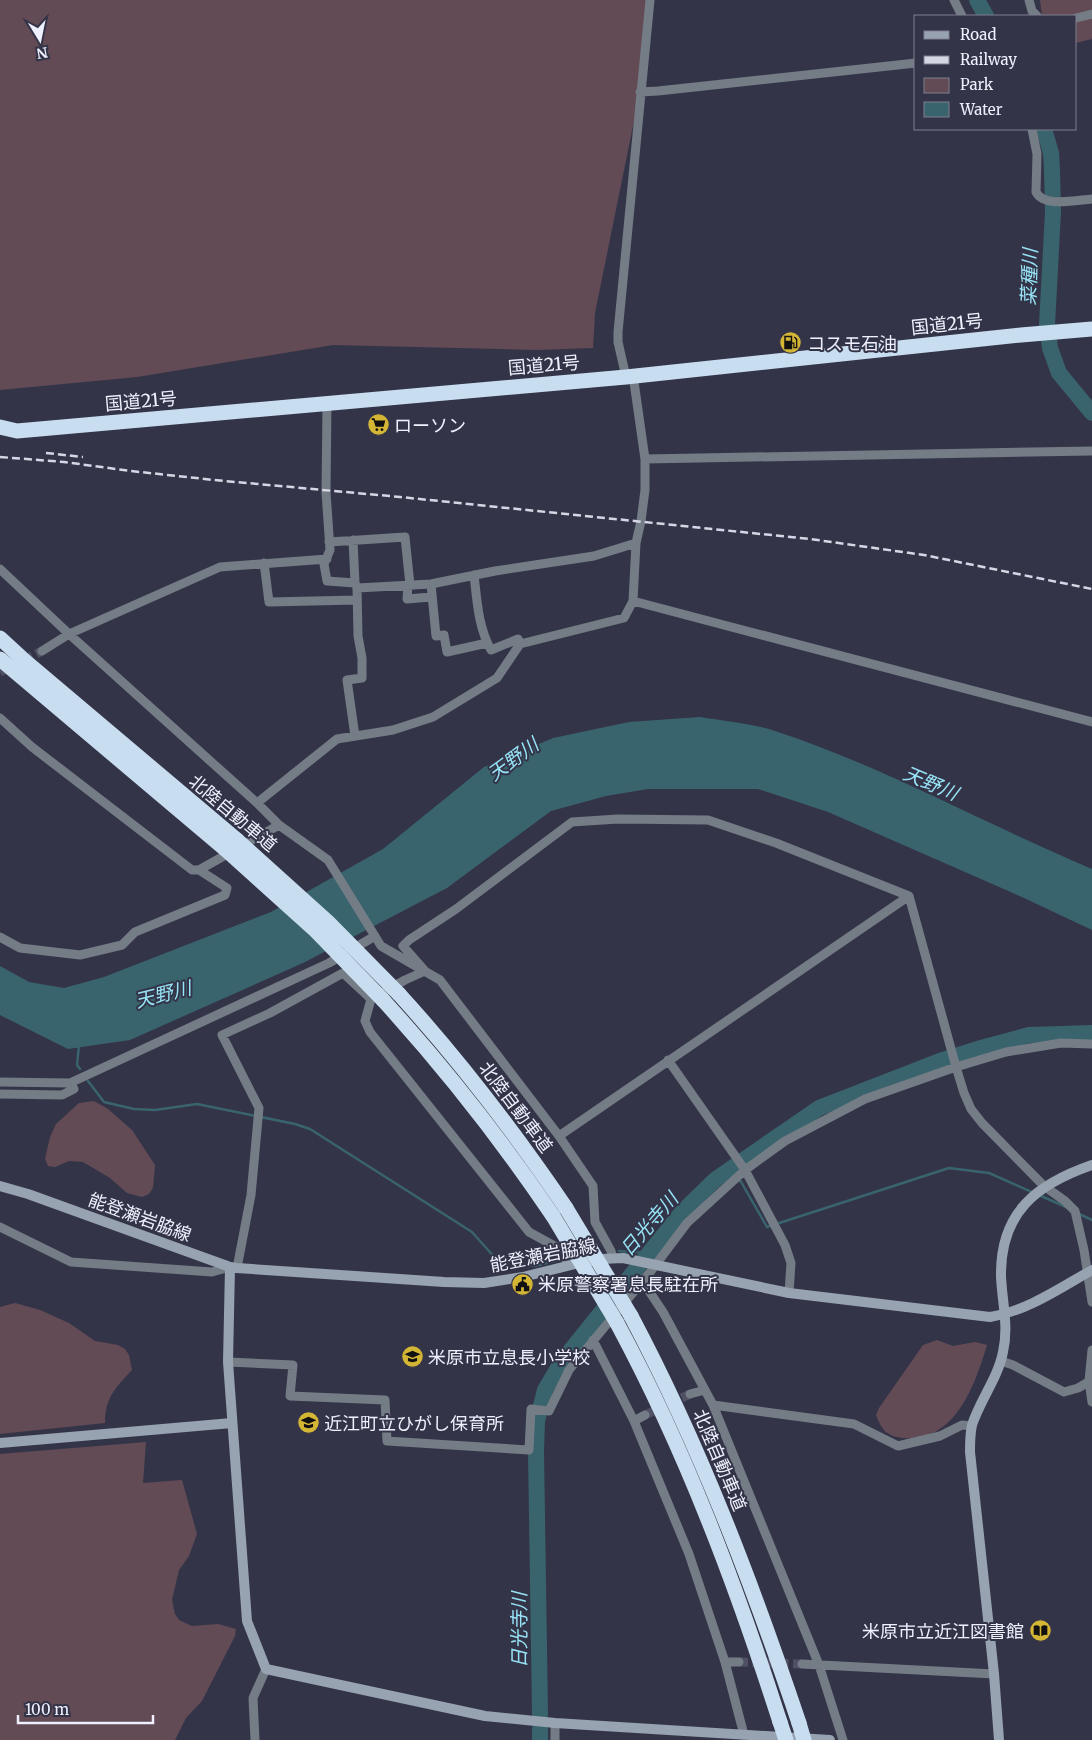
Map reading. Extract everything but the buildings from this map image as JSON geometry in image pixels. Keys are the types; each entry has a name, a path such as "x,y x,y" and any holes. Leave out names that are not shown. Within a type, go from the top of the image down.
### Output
{"highway":[{"name":"国道21号","path":"0,428 17,431 629,376 1021,335 1092,330"},
{"name":"北陸自動車道","path":"0,638 237,840 328,922 427,1025 518,1138 560,1212 658,1404 697,1491 734,1585 786,1740"},
{"name":"北陸自動車道","path":"0,659 225,850 316,931 377,999 444,1067 504,1145 560,1212 630,1316 673,1397 749,1580 804,1740"}],"street":[{"path":"257,803 337,740 393,730 433,717 497,678 520,644 624,618 633,601 636,543 642,521 646,490 645,458 629,376 618,342 618,332 650,0"},
{"path":"954,0 962,15"},
{"path":"1029,0 1032,11 1036,15"},
{"path":"1077,18 1092,14"},
{"path":"640,92 914,63"},
{"path":"1032,130 1037,154 1036,192 1038,197 1045,201 1066,202 1092,199"},
{"path":"327,403 326,492 330,550 324,564 327,581 356,586 431,584 474,575 594,556 636,543"},
{"path":"645,458 1090,451"},
{"path":"329,542 405,538 409,585 408,599 431,597"},
{"path":"353,540 362,678 346,680 355,736"},
{"path":"42,651 69,634 220,567 327,559"},
{"path":"264,563 268,602 357,600"},
{"path":"0,569 279,825 328,860 381,946 440,980 559,1136 593,1186 595,1222 613,1258"},
{"path":"474,575 480,623 491,650 518,639 520,644"},
{"path":"431,584 436,636 444,635 447,652 487,643"},
{"path":"633,601 1092,722"},
{"path":"0,718 32,747 192,870 199,870 279,825"},
{"path":"425,971 403,946 456,909 572,822 618,819 708,820 776,843 910,896"},
{"path":"0,937 20,948 80,955 122,945 135,932 225,895 227,888 199,870"},
{"path":"910,896 956,1066 971,1109 982,1123 1044,1186 1065,1201 1075,1211 1090,1271 1092,1302"},
{"path":"559,1136 910,896"},
{"path":"0,1082 70,1082 329,964 375,936"},
{"path":"425,971 405,980 377,999 365,1021 370,1032 529,1232 560,1249 569,1265"},
{"path":"255,1740 253,1698 266,1669 247,1621 228,1362 234,1268 251,1194 259,1108 222,1035 270,1013 343,973 377,999"},
{"path":"228,1362 293,1365 290,1396 385,1400 387,1441 529,1450 531,1409 549,1411 569,1370 643,1282 653,1264 687,1223 744,1170 785,1141 865,1099 956,1066 1006,1052 1061,1043 1092,1044"},
{"path":"668,1060 744,1170 786,1246 791,1263 789,1293"},
{"path":"0,1094 62,1095 74,1089 70,1082"},
{"path":"999,1740 994,1674 970,1452 972,1426 981,1402 1001,1361 1006,1337 1006,1314 1001,1277 1002,1259 1006,1238 1013,1220 1027,1201 1044,1186 1070,1172 1092,1165"},
{"name":"能登瀬岩脇線","path":"0,1186 28,1194 234,1268 484,1283 523,1277 569,1265 613,1258 653,1264 789,1293 990,1317 1006,1314 1047,1295 1090,1271"},
{"path":"0,1227 71,1262 212,1272 234,1268"},
{"path":"643,1282 663,1312 713,1405 819,1665 843,1740"},
{"path":"594,1340 634,1421 689,1554 725,1662 744,1735"},
{"path":"1092,1350 1092,1402"},
{"path":"1001,1361 1013,1365 1064,1392 1078,1388 1091,1381"},
{"path":"690,1394 705,1390"},
{"path":"713,1405 854,1424 898,1446 940,1436 962,1425 972,1426"},
{"path":"634,1421 645,1415"},
{"path":"0,1443 232,1423"},
{"path":"725,1662 739,1662"},
{"path":"802,1664 994,1674"},
{"path":"266,1669 485,1716 555,1724 830,1740"},
{"path":"555,1724 555,1740"}],"green space":[{"path":"0,0 650,0 649,47 595,313 593,348 537,350 333,345 137,377 0,390"},
{"path":"1040,0 1092,0 1092,39 1077,43 1077,15 1042,15"},
{"path":"94,1101 108,1109 132,1130 155,1165 153,1188 149,1194 142,1197 127,1193 110,1178 83,1162 69,1161 55,1167 48,1166 45,1159 50,1137 56,1124 79,1103"},
{"path":"15,1303 40,1310 69,1323 95,1341 118,1345 125,1349 129,1355 132,1370 112,1394 105,1414 105,1423 0,1434 0,1307"},
{"path":"937,1340 953,1346 975,1342 987,1345 969,1393 949,1421 936,1431 921,1437 903,1438 892,1436 880,1425 876,1415 879,1408 923,1345"},
{"path":"146,1442 143,1483 182,1480 197,1534 189,1556 179,1570 172,1600 175,1614 179,1620 192,1626 218,1624 236,1629 235,1636 202,1701 186,1718 175,1740 0,1740 0,1454"}],"water":[{"name":"天野川","path":"700,717 760,727 818,746 858,762 1092,869 1092,930 828,812 758,789 648,789 606,796 551,811 447,888 303,963 130,1040 68,1049 0,1015 0,966 29,982 64,988 104,977 271,912 383,849 484,767 553,738 629,722"}],"waterway":[{"name":"菜種川","path":"977,0 985,15"},
{"name":"菜種川","path":"1044,130 1051,153 1052,170 1053,212 1047,325 1050,348 1059,373 1092,413"},
{"name":"日光寺川","path":"540,1714 536,1451 537,1421 545,1390 562,1361 683,1211 716,1179 819,1108 940,1061 981,1048 1029,1035 1092,1033"},
{"path":"79,1045 77,1065 80,1069"},
{"path":"88,1081 104,1102 134,1109 155,1110 197,1104 295,1124 310,1129 472,1232 496,1259 535,1266 563,1259"},
{"path":"739,1181 767,1227 949,1168 989,1173 1034,1193"},
{"path":"1039,1195 1068,1208"},
{"path":"1077,1213 1092,1220"},
{"path":"619,1251 660,1254"},
{"name":"日光寺川","path":"540,1730 540,1740"}],"tunnel":[{"path":"0,672 42,651"},
{"path":"645,1415 690,1394"},
{"path":"739,1662 802,1664"}],"railway":[{"path":"46,453 83,457"},
{"path":"0,457 810,539 924,555 1092,589"}],"place":[{"name":"コスモ石油","path":"791,343"},
{"name":"ローソン","path":"378,425"},
{"name":"米原警察署息長駐在所","path":"522,1284"},
{"name":"米原市立息長小学校","path":"412,1357"},
{"name":"近江町立ひがし保育所","path":"308,1423"},
{"name":"米原市立近江図書館","path":"1040,1631"}]}
